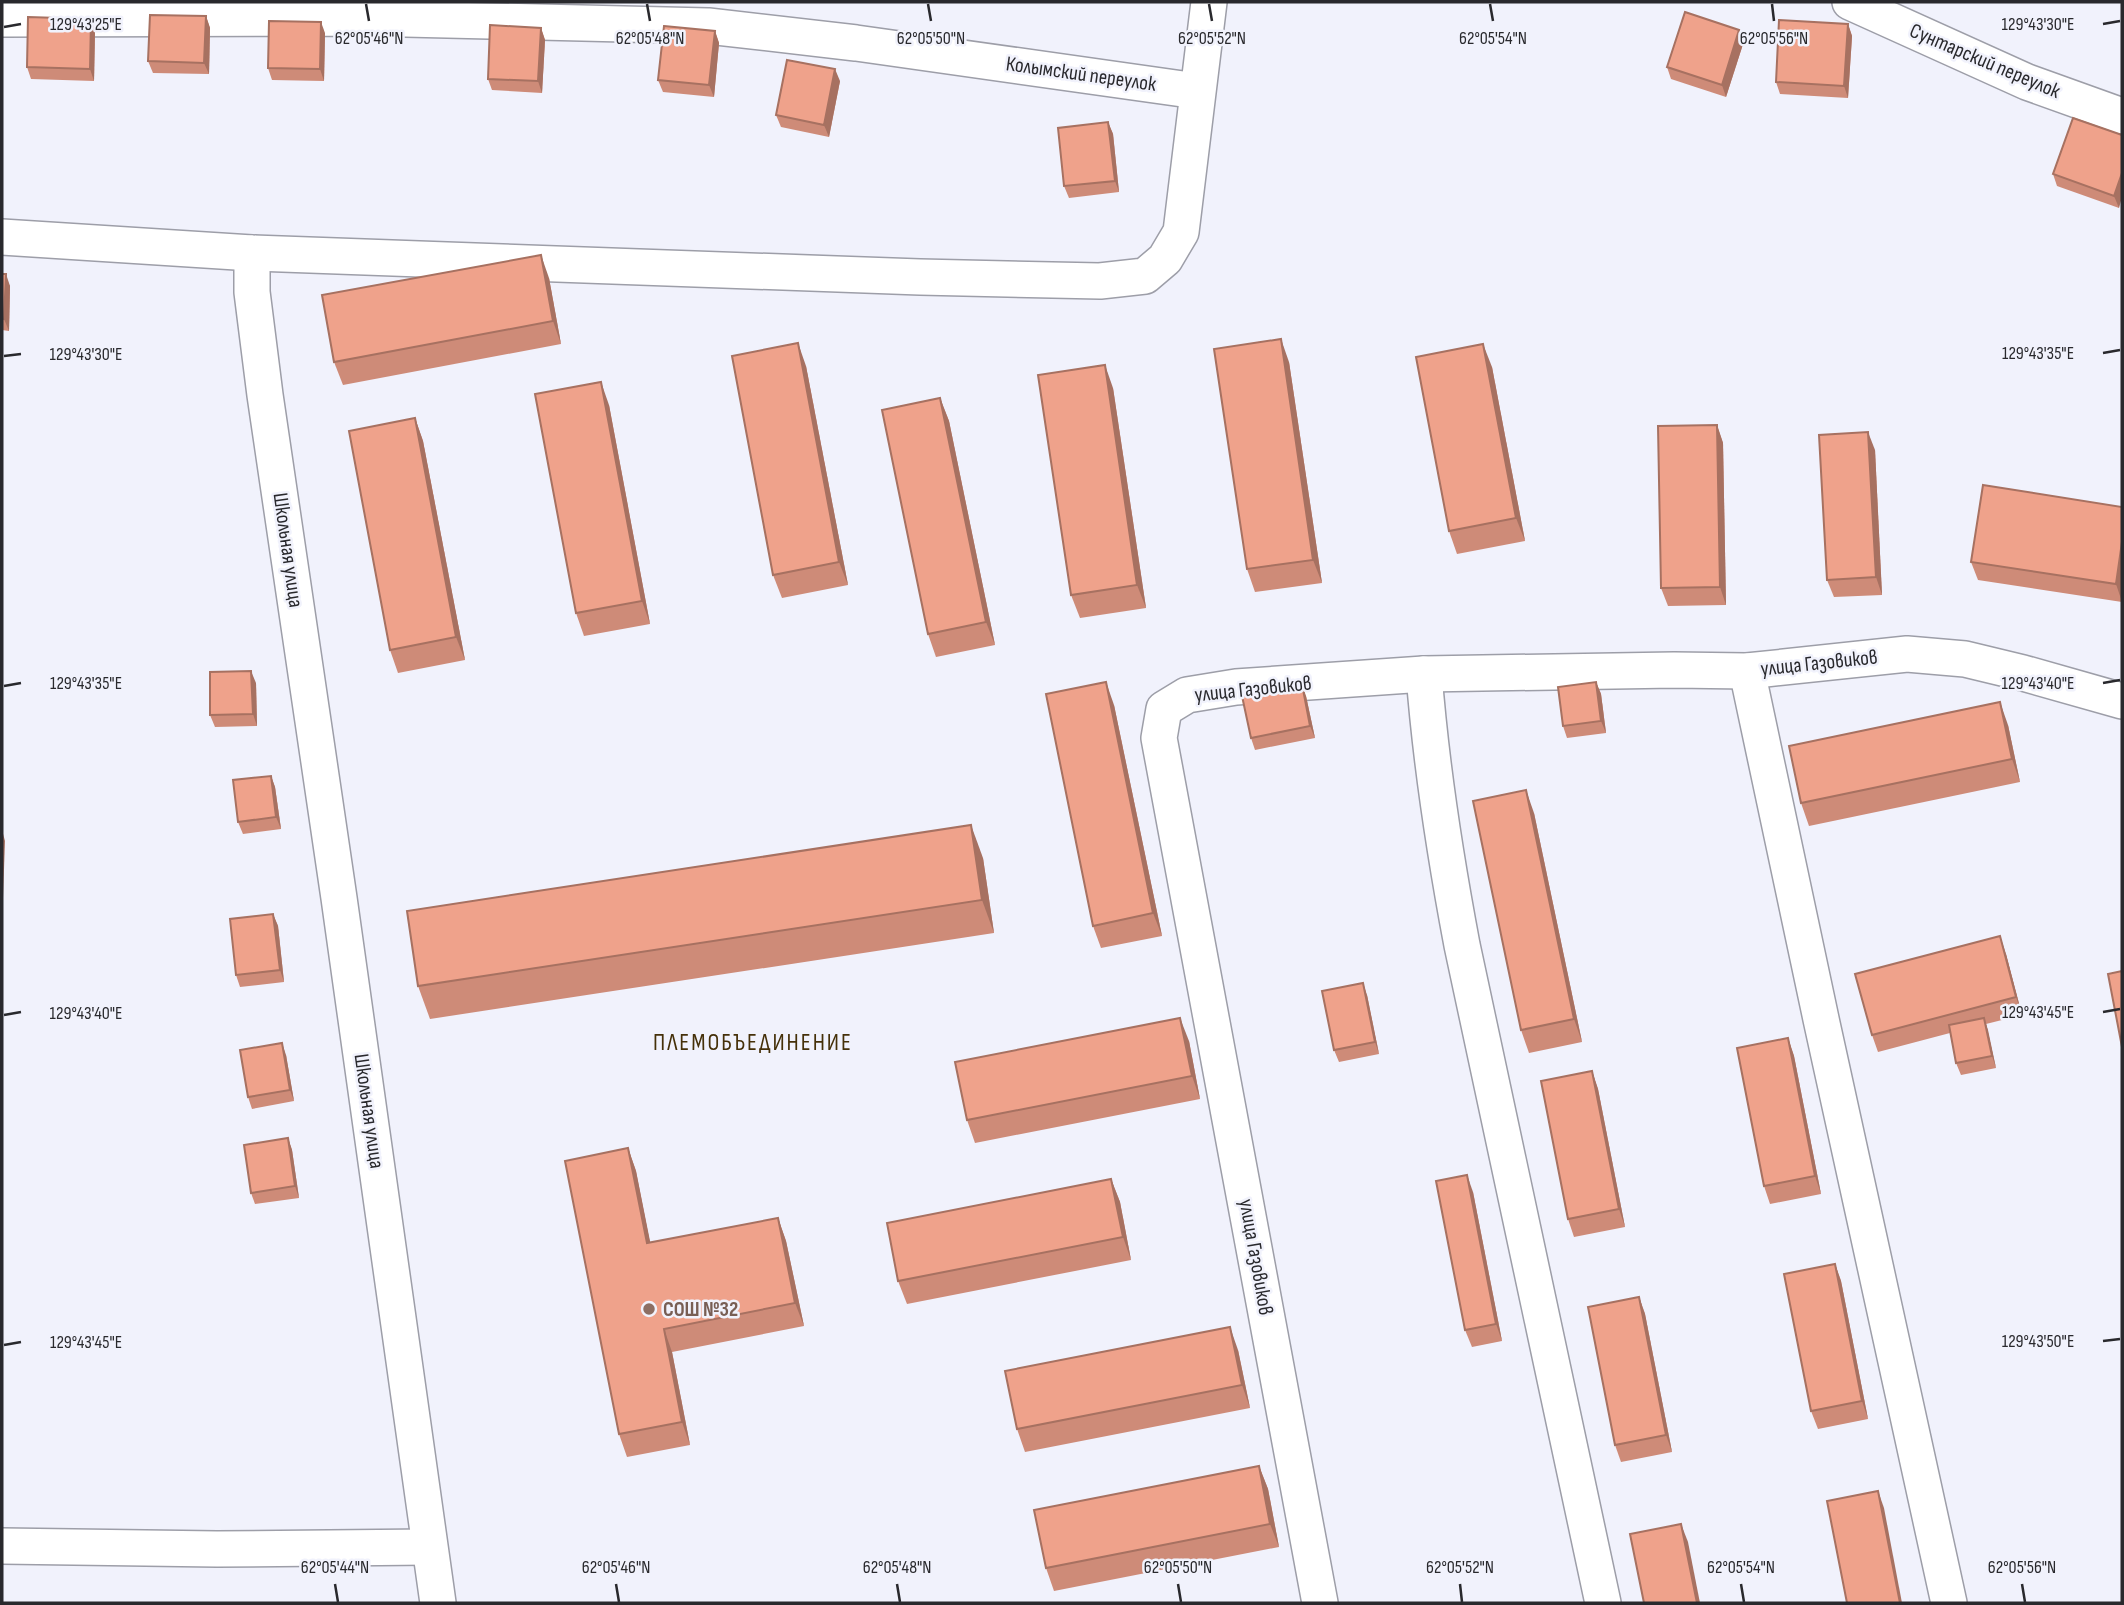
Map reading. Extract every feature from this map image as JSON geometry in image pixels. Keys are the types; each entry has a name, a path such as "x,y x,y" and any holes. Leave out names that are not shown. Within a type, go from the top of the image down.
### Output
{"street":[{"path":"2,237 252,253 906,276 1100,281 1145,276 1165,259 1181,232 1209,2"},
{"name":"Сунтарский переулок","path":"1850,2 2027,82 2122,116"},
{"name":"Колымский переулок","path":"2,19 700,14 856,43 1197,91"},
{"name":"Школьная улица","path":"252,253 252,292 265,395 340,898 429,1547"},
{"name":"улица Газовиков","path":"1320,1603 1159,738 1164,709 1187,695 1236,687 1424,674 1747,671 1907,654 1965,659 2122,701"},
{"path":"1747,671 1949,1603"},
{"path":"1424,674 1428,734 1442,835 1462,945 1603,1603"},
{"path":"2,1546 217,1549 429,1547 438,1603"}],"building":[{"path":"1685,12 1739,30 1722,85 1667,67"},
{"path":"150,15 206,16 204,63 148,61"},
{"path":"28,17 91,19 90,69 27,67"},
{"path":"1779,20 1848,24 1844,86 1776,82"},
{"path":"269,21 321,22 320,69 268,68"},
{"path":"490,25 541,28 538,81 488,79"},
{"path":"664,26 715,31 709,85 658,80"},
{"path":"787,60 835,69 824,125 776,115"},
{"path":"2073,118 2122,135 2122,173 2114,196 2053,174"},
{"path":"1108,122 1115,181 1064,186 1058,128"},
{"path":"541,255 553,321 334,362 322,295"},
{"path":"2,274 6,274 4,319 2,319"},
{"path":"1281,339 1313,560 1247,569 1214,349"},
{"path":"798,343 839,562 773,575 732,356"},
{"path":"1483,344 1516,518 1449,531 1416,357"},
{"path":"1105,365 1137,585 1071,595 1038,375"},
{"path":"601,382 642,601 576,613 535,394"},
{"path":"940,398 986,622 928,634 882,410"},
{"path":"415,418 456,637 390,650 349,431"},
{"path":"1717,425 1720,587 1661,588 1658,426"},
{"path":"1868,432 1876,577 1827,580 1819,435"},
{"path":"1983,485 2122,507 2122,542 2116,584 1971,562"},
{"path":"251,671 253,714 210,715 210,672"},
{"path":"1106,682 1153,913 1093,926 1046,694"},
{"path":"1596,682 1601,721 1563,726 1558,687"},
{"path":"1302,684 1310,726 1251,738 1242,696"},
{"path":"2000,702 2012,759 1801,803 1789,746"},
{"path":"271,776 276,817 238,822 233,780"},
{"path":"1526,790 1574,1019 1521,1030 1473,801"},
{"path":"971,825 982,900 418,986 407,911"},
{"path":"273,914 280,970 236,975 230,919"},
{"path":"2000,936 2016,997 1872,1035 1855,974"},
{"path":"2122,971 2122,1047 2108,974"},
{"path":"1363,983 1375,1042 1334,1050 1322,991"},
{"path":"1180,1018 1192,1076 967,1120 955,1062"},
{"path":"1984,1018 1992,1056 1956,1063 1949,1025"},
{"path":"1788,1038 1815,1176 1764,1186 1737,1048"},
{"path":"282,1043 290,1090 248,1097 240,1050"},
{"path":"1592,1071 1619,1209 1568,1219 1541,1081"},
{"path":"288,1138 295,1186 251,1193 244,1145"},
{"path":"628,1148 647,1243 778,1218 795,1303 664,1329 682,1422 619,1434 565,1161"},
{"path":"1467,1175 1496,1324 1465,1330 1436,1181"},
{"path":"1111,1179 1123,1237 898,1281 887,1223"},
{"path":"1835,1264 1862,1401 1811,1411 1784,1274"},
{"path":"1639,1297 1666,1435 1615,1445 1588,1307"},
{"path":"1230,1327 1242,1385 1017,1429 1005,1371"},
{"path":"1259,1466 1270,1524 1046,1568 1034,1510"},
{"path":"1878,1491 1900,1603 1847,1603 1827,1501"},
{"path":"1681,1524 1697,1603 1644,1603 1630,1534"}],"place":[{"name":"СОШ №32","path":"649,1309"}],"district":[{"name":"ПЛЕМОБЪЕДИНЕНИЕ","path":"753,1042"}]}
